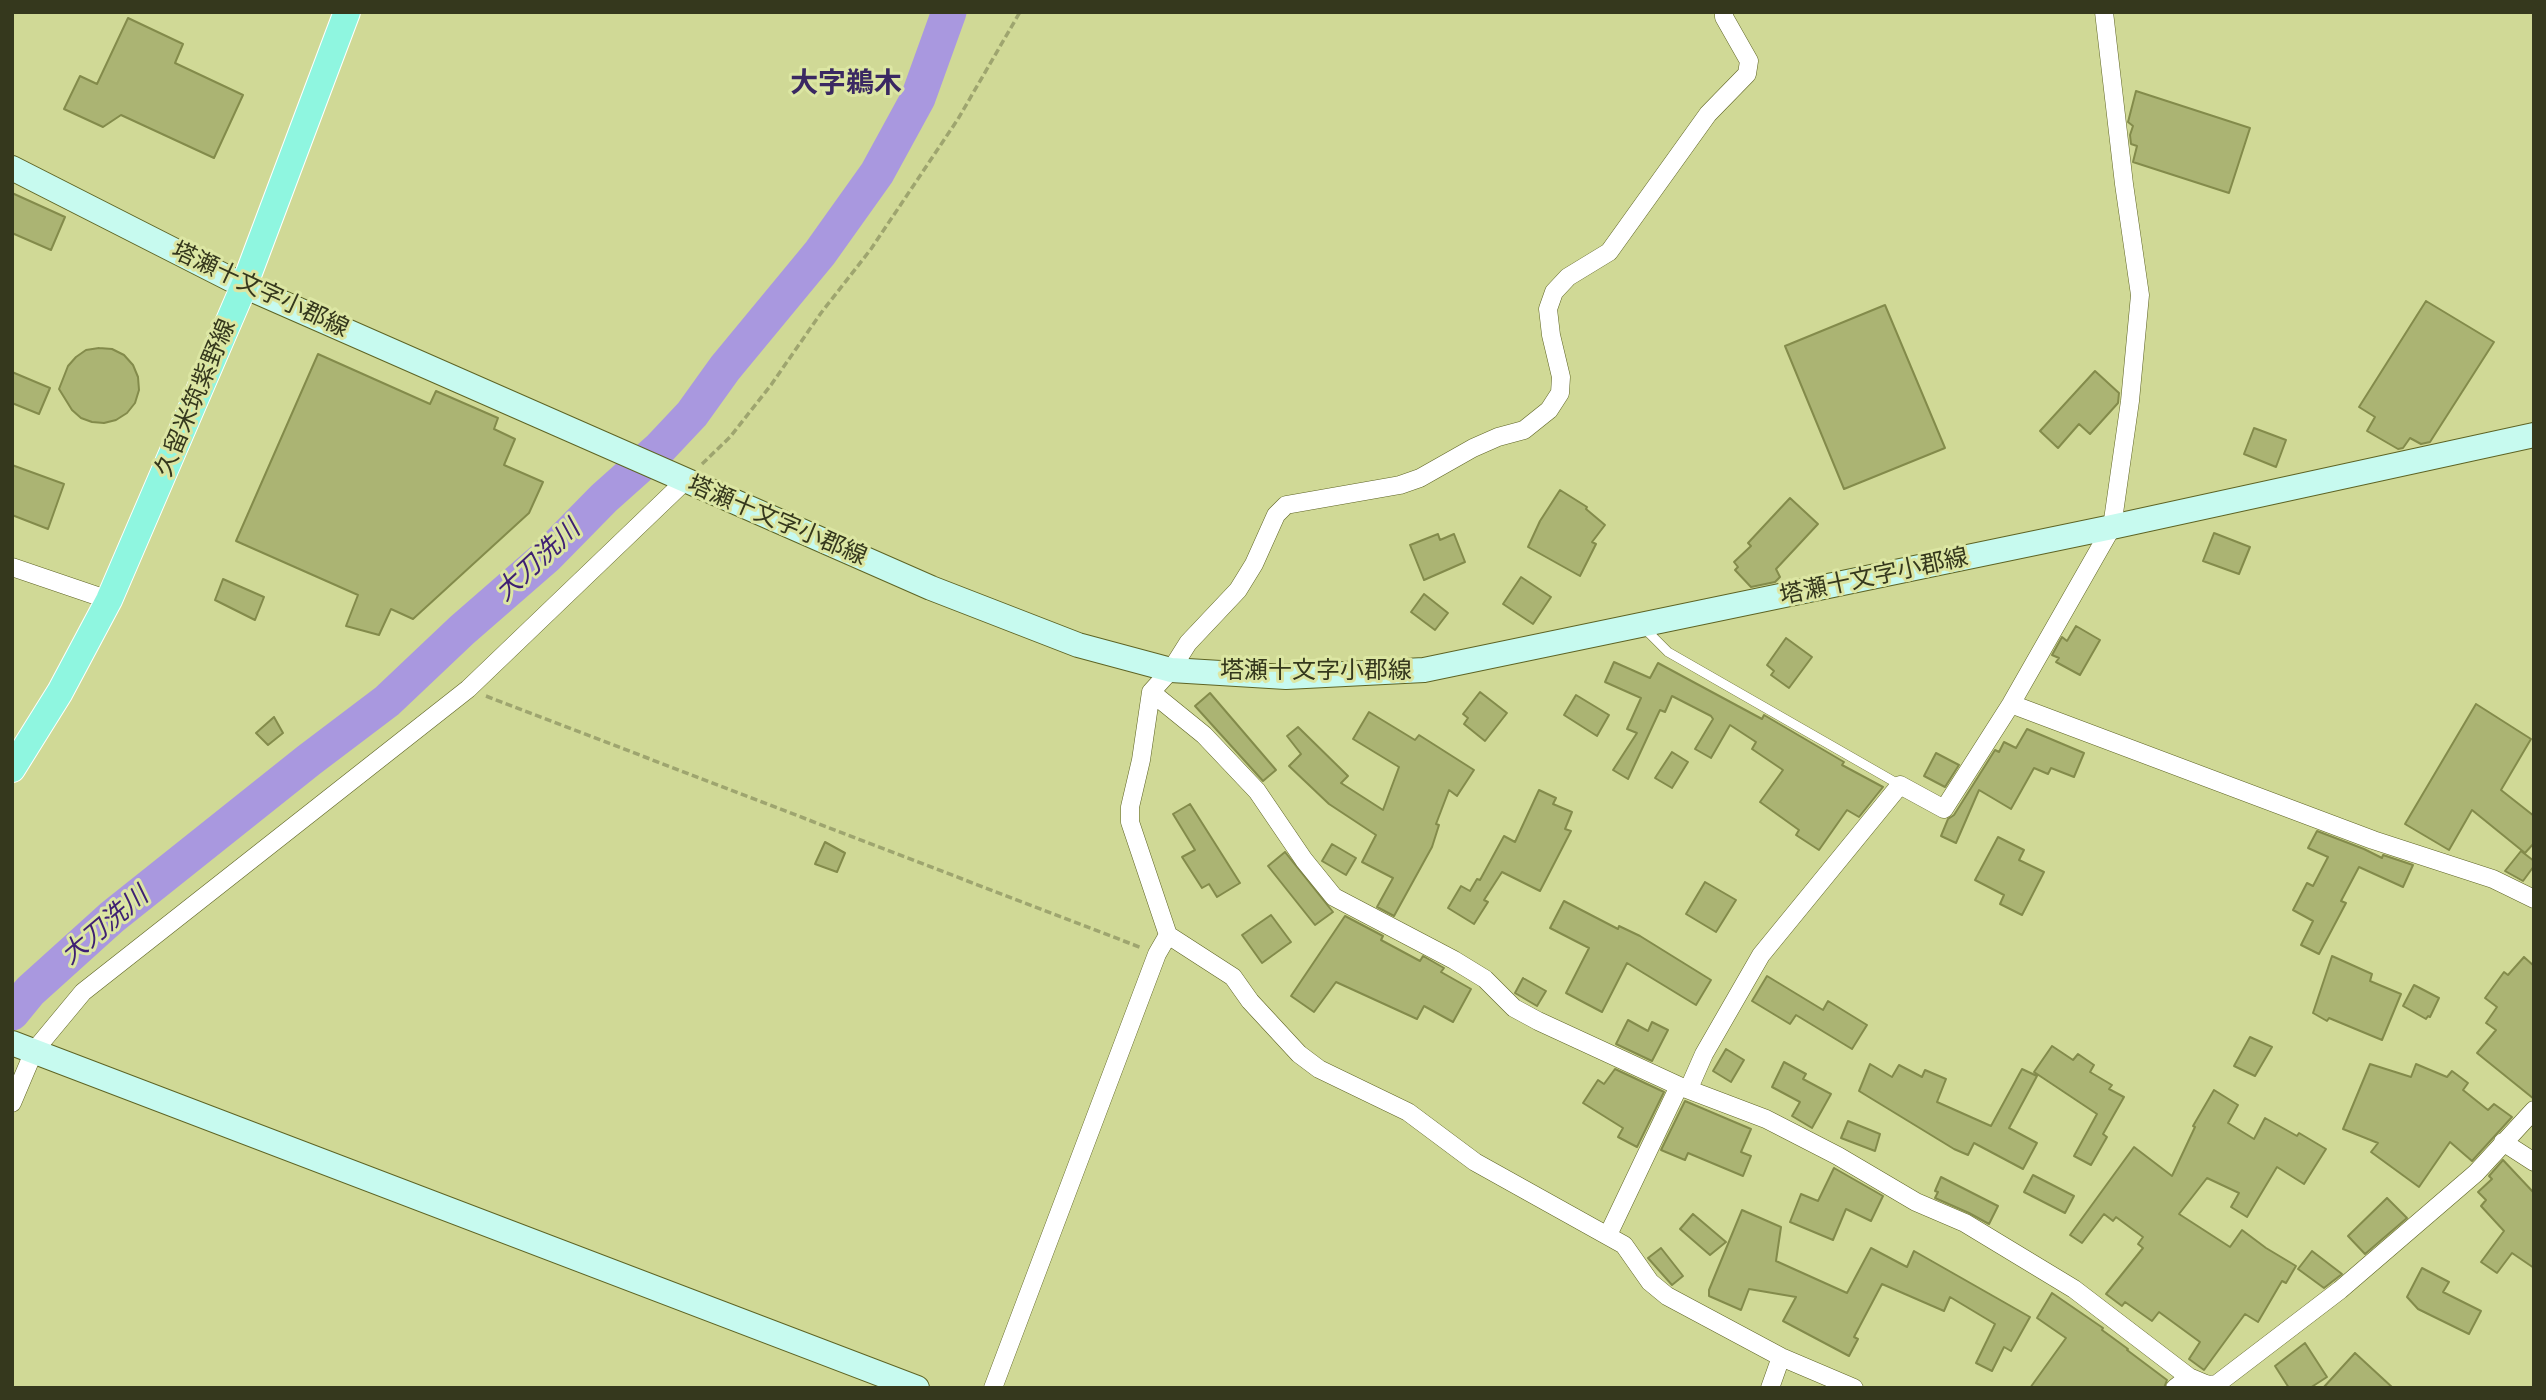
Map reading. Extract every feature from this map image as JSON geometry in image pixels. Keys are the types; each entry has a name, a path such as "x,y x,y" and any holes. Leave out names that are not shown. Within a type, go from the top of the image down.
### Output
{"main road":[{"name":"久留米筑紫野線","path":"12,769 60,692 109,600 244,286 347,12"},
{"name":"塔瀬十文字小郡線","path":"12,168 244,286 931,588 1078,645 1171,670 1286,677 1424,670 2112,527 2534,435"},
{"path":"23,1047 917,1388"}],"street":[{"path":"1724,12 1724,17 1749,61 1747,74 1707,114 1609,253 1568,277 1554,292 1548,309 1561,377 1560,393 1549,410 1524,430 1473,448 1410,482 1286,505 1276,515 1254,564 1238,590 1188,643 1171,670 1151,692 1141,760 1130,807 1130,822 1168,934 1233,977 1250,1002 1299,1054 1319,1069 1408,1112 1475,1161 1624,1245 1650,1282 1667,1296 1781,1357 1854,1388"},
{"path":"1608,1235 1684,1087 1761,955 1900,785 1944,809 2011,704 2112,527 2130,401 2140,295 2104,12"},
{"path":"12,1103 23,1047 83,992 468,689 680,479"},
{"path":"12,567 109,600"},
{"path":"1151,692 1204,735 1257,791 1304,860 1334,898 1464,966 1485,979 1514,1008 1538,1021 1684,1087 1766,1119 1838,1156 1916,1202 1965,1223 2074,1289 2182,1382 2217,1384 2340,1290 2476,1173 2534,1110"},
{"path":"2011,704 2373,840 2493,879 2534,900"},
{"path":"993,1388 1157,954 1168,934"},
{"path":"2503,1142 2534,1162"},
{"path":"1770,1388 1781,1357"}],"lane":[{"path":"1642,625 1668,652 1900,785"}],"path":[{"path":"680,479 730,437 871,249 958,119 1020,12"},
{"path":"468,689 1157,954"}],"building":[{"path":"128,18 183,44 175,63 243,95 214,158 121,115 103,127 64,109 80,76 97,84"},
{"path":"2136,91 2250,128 2229,193 2133,162 2137,146 2131,144 2133,126 2128,122"},
{"path":"12,193 65,217 51,250 12,233"},
{"path":"2426,301 2494,342 2430,442 2421,444 2410,438 2403,448 2398,449 2367,431 2375,417 2359,407"},
{"path":"1885,305 1945,448 1844,489 1785,346"},
{"path":"112,349 124,355 133,365 139,390 135,403 127,413 104,423 81,418 72,410 59,389 68,366 76,357 86,350"},
{"path":"318,354 430,404 436,391 498,418 494,429 515,439 504,465 543,482 529,513 413,619 391,609 379,635 346,626 358,595 236,541"},
{"path":"2095,371 2119,393 2118,403 2090,434 2079,424 2058,448 2040,431"},
{"path":"12,372 50,388 39,414 12,403"},
{"path":"2254,428 2286,440 2276,467 2244,454"},
{"path":"12,465 64,484 48,529 12,515"},
{"path":"1560,490 1587,507 1586,509 1605,525 1592,542 1596,544 1580,576 1528,547 1540,521"},
{"path":"1790,498 1818,524 1776,569 1780,577 1775,582 1751,587 1735,570 1738,567 1734,562 1751,546 1748,543"},
{"path":"2214,533 2250,547 2239,574 2203,561"},
{"path":"1438,534 1440,540 1454,534 1465,562 1424,580 1410,545"},
{"path":"1521,577 1551,597 1533,624 1503,604"},
{"path":"223,579 264,597 255,620 215,600"},
{"path":"1424,594 1448,613 1435,630 1411,612"},
{"path":"2076,626 2100,640 2080,675 2056,662 2059,658 2052,655 2062,637 2067,641"},
{"path":"1786,638 1812,657 1789,688 1771,675 1774,671 1767,665"},
{"path":"1614,662 1650,678 1658,663 1762,719 1764,715 1844,762 1842,765 1883,787 1859,817 1847,810 1819,850 1796,835 1799,830 1760,802 1783,770 1752,749 1756,742 1730,725 1711,758 1695,749 1713,719 1672,696 1665,712 1660,710 1628,779 1613,770 1637,733 1627,729 1641,698 1605,682"},
{"path":"1480,692 1507,713 1485,741 1464,724 1468,718 1463,714"},
{"path":"1210,693 1276,770 1263,781 1195,706"},
{"path":"1576,695 1609,715 1597,736 1564,715"},
{"path":"2476,704 2531,739 2501,790 2534,816 2534,843 2525,853 2472,810 2449,850 2405,824"},
{"path":"1369,712 1415,740 1419,735 1474,770 1457,796 1449,790 1436,824 1439,825 1432,847 1394,916 1377,907 1393,878 1362,862 1376,835 1329,804 1289,766 1301,754 1287,736 1298,727 1348,776 1341,783 1383,810 1399,767 1353,739"},
{"path":"274,717 283,733 268,745 256,733"},
{"path":"2027,729 2084,753 2074,777 2051,768 2048,774 2034,768 2011,809 1979,790 1956,843 1941,836 1948,819 1954,815 1995,750 1999,752 2004,742 2016,748"},
{"path":"1672,752 1688,762 1672,788 1655,778"},
{"path":"1936,753 1959,765 1945,787 1924,776"},
{"path":"1539,790 1556,798 1553,804 1572,812 1565,829 1571,831 1540,891 1502,872 1484,900 1488,902 1474,924 1448,908 1461,886 1470,891 1477,879 1480,880 1504,836 1515,842"},
{"path":"1190,804 1240,883 1217,897 1209,884 1202,888 1182,857 1195,850 1173,814"},
{"path":"2317,831 2382,858 2383,855 2413,865 2403,887 2359,867 2341,901 2346,903 2319,954 2301,945 2313,921 2293,910 2307,883 2313,886 2328,857 2308,848"},
{"path":"1998,837 2024,850 2019,860 2044,872 2022,915 2000,904 2004,895 1975,880"},
{"path":"825,842 845,853 837,872 815,864"},
{"path":"1332,844 1356,858 1346,875 1322,861"},
{"path":"2521,851 2534,861 2534,866 2523,881 2505,871"},
{"path":"1285,852 1333,912 1315,925 1268,866"},
{"path":"1705,882 1736,900 1716,932 1686,914"},
{"path":"1564,901 1618,929 1619,926 1640,936 1711,980 1696,1005 1627,963 1602,1012 1566,993 1589,948 1550,928"},
{"path":"1271,915 1291,942 1262,963 1242,935"},
{"path":"1345,916 1383,936 1381,940 1420,961 1423,956 1444,968 1441,972 1471,989 1453,1022 1424,1006 1417,1019 1336,982 1314,1012 1291,996"},
{"path":"2332,956 2372,974 2370,981 2401,994 2382,1040 2329,1018 2327,1021 2313,1013"},
{"path":"2524,957 2534,966 2534,1099 2477,1053 2496,1030 2486,1023 2497,1007 2485,998 2504,972 2508,975"},
{"path":"1767,976 1823,1010 1828,1001 1867,1025 1852,1049 1796,1015 1790,1024 1752,1001"},
{"path":"1523,978 1546,991 1537,1006 1515,993"},
{"path":"2414,985 2439,998 2430,1017 2426,1019 2403,1006"},
{"path":"1628,1020 1648,1031 1652,1022 1668,1030 1652,1061 1616,1044"},
{"path":"2250,1037 2272,1047 2255,1076 2234,1066"},
{"path":"2052,1046 2073,1060 2078,1054 2094,1065 2090,1072 2112,1085 2109,1089 2124,1097 2103,1134 2107,1137 2091,1165 2074,1156 2097,1114 2034,1072"},
{"path":"1726,1049 1744,1060 1731,1082 1713,1071"},
{"path":"1784,1062 1806,1074 1803,1079 1831,1094 1812,1128 1792,1116 1800,1102 1772,1087"},
{"path":"1870,1064 1892,1077 1899,1065 1922,1077 1925,1070 1946,1079 1937,1102 1991,1126 2022,1069 2037,1076 2009,1128 2037,1143 2023,1169 1974,1143 1968,1155 1954,1149 1859,1091"},
{"path":"2370,1064 2411,1077 2416,1064 2447,1077 2452,1071 2468,1083 2463,1090 2488,1110 2494,1104 2512,1117 2472,1161 2450,1142 2419,1187 2371,1152 2378,1143 2343,1129"},
{"path":"1615,1069 1664,1092 1637,1147 1618,1137 1623,1128 1583,1103 1598,1080 1604,1084"},
{"path":"2214,1090 2238,1105 2228,1123 2254,1139 2265,1118 2326,1149 2304,1184 2277,1167 2247,1217 2231,1207 2239,1193 2207,1178 2179,1214 2230,1247 2242,1230 2296,1266 2286,1283 2282,1281 2258,1322 2245,1314 2204,1370 2189,1359 2200,1342 2159,1312 2152,1321 2125,1302 2122,1306 2106,1294 2143,1248 2138,1244 2143,1237 2116,1217 2113,1221 2104,1214 2082,1243 2070,1235 2134,1147 2172,1176 2195,1127 2193,1126"},
{"path":"1685,1101 1751,1129 1741,1152 1751,1156 1743,1176 1688,1153 1685,1160 1661,1150"},
{"path":"1848,1121 1880,1134 1875,1151 1841,1138"},
{"path":"2503,1160 2534,1193 2534,1268 2512,1253 2497,1273 2481,1262 2504,1231 2481,1206 2486,1200 2478,1192 2492,1179 2489,1176"},
{"path":"1834,1168 1883,1196 1871,1221 1846,1209 1833,1240 1790,1222 1801,1194 1818,1201"},
{"path":"2033,1175 2074,1196 2065,1213 2024,1192"},
{"path":"1941,1177 1998,1206 1989,1224 1935,1198"},
{"path":"2387,1198 2407,1218 2365,1254 2348,1236"},
{"path":"1742,1210 1781,1227 1776,1261 1847,1293 1871,1248 1907,1267 1914,1251 2030,1317 2011,1351 2004,1347 1992,1371 1976,1363 1995,1324 1950,1297 1944,1311 1882,1284 1854,1337 1858,1339 1849,1356 1783,1321 1796,1297 1749,1289 1741,1310 1709,1296 1709,1290"},
{"path":"1693,1214 1726,1242 1710,1255 1680,1229"},
{"path":"1661,1248 1683,1276 1672,1285 1648,1258"},
{"path":"2312,1251 2342,1274 2324,1288 2298,1269"},
{"path":"2422,1268 2449,1282 2443,1292 2481,1311 2469,1334 2418,1309 2407,1297"},
{"path":"2052,1293 2103,1328 2102,1330 2167,1380 2164,1388 2030,1388 2066,1338 2037,1318"},
{"path":"2305,1343 2327,1377 2310,1388 2289,1388 2275,1366"},
{"path":"2355,1353 2393,1388 2323,1388"}],"waterway":[{"name":"大刀洗川","path":"12,1013 30,991 112,917 387,701 462,630 547,556 692,414 725,368 820,253 877,173 918,98 949,12"}],"district":[{"name":"大字鵜木","path":"846,84"}]}
